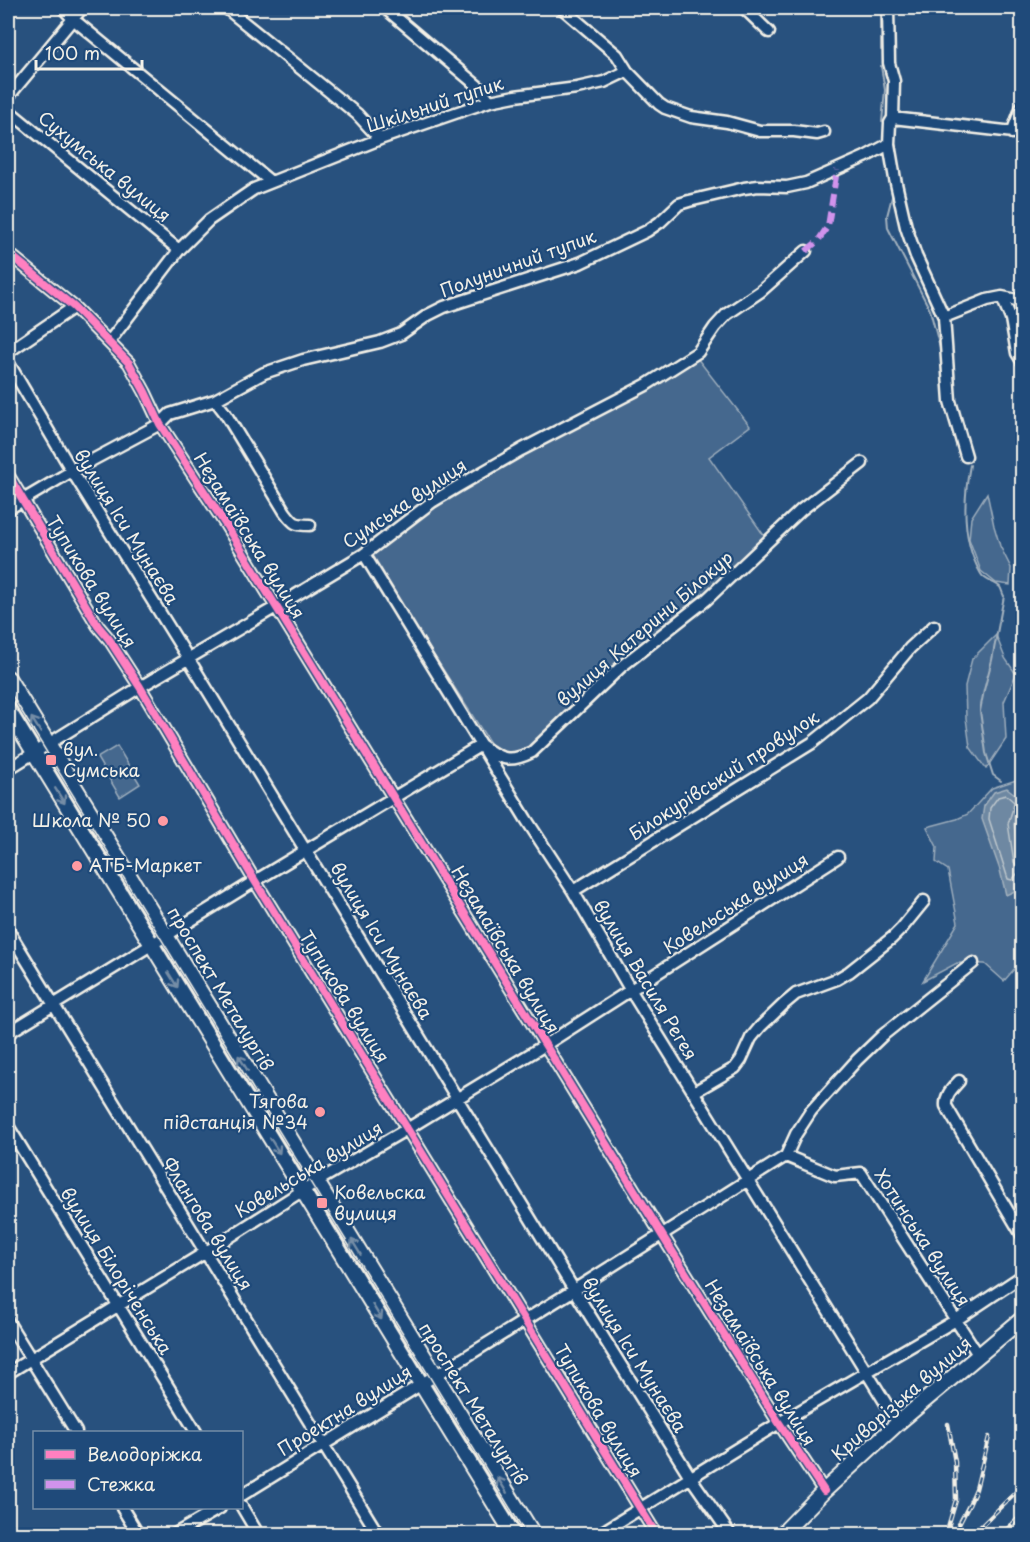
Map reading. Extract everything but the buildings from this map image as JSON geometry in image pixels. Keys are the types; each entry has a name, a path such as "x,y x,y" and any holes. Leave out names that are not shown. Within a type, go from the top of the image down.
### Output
{"main road":[{"name":"проспект Металургів","path":"8,678 533,1534"},
{"name":"проспект Металургів","path":"8,710 513,1534"},
{"name":"Криворізька вулиця","path":"782,1534 824,1491 898,1423 1023,1319"}],"street":[{"path":"63,8 73,19 271,182"},
{"path":"8,97 82,8"},
{"path":"226,8 357,114 380,139"},
{"path":"386,8 480,88 490,101"},
{"path":"562,8 617,55 627,71 665,108 691,117 727,122 760,131 817,134 824,132"},
{"path":"744,8 769,32"},
{"path":"888,8 889,63 894,81 893,118 890,123 889,144 895,179 906,227 916,256 944,317 950,401 966,456"},
{"name":"Шкільний тупик","path":"109,342 179,250 209,220 254,189 380,139 490,101 577,88 604,82 627,71"},
{"path":"893,118 1017,133 1023,106"},
{"name":"Сухумська вулиця","path":"8,110 179,250"},
{"name":"Полуничний тупик","path":"8,509 72,471 160,424 170,414 215,400 264,373 303,360 390,338 401,334 428,315 444,308 580,263 647,231 679,204 744,188 787,187 806,183 865,158 889,144"},
{"name":"Сумська вулиця","path":"8,768 364,554 432,502 457,487 521,450 645,386 698,351 727,314 760,291 806,251"},
{"name":"Незамаївська вулиця","path":"8,253 74,307 129,363 160,424 226,525 662,1235 824,1491"},
{"path":"944,317 987,300 1002,297 1023,301"},
{"path":"1002,297 1011,319 1017,353 1023,361"},
{"path":"8,352 74,307"},
{"name":"вулиця Іси Мунаєва","path":"8,362 72,471 574,1290 691,1478 730,1534"},
{"path":"215,400 293,523 310,525"},
{"name":"вулиця Катерини Білокур","path":"481,745 501,758 521,757 532,752 622,666 706,600 801,510 862,463"},
{"name":"Тупикова вулиця","path":"8,475 98,626 140,687 255,881 656,1534"},
{"name":"вулиця Василя Регея","path":"364,554 898,1423"},
{"name":"Білокурівський провулок","path":"573,891 812,743 868,698 910,648 934,626"},
{"path":"8,1034 481,745"},
{"name":"Ковельська вулиця","path":"8,1373 316,1182 545,1045 838,857"},
{"path":"694,1092 735,1068 751,1038 760,1027 796,994 837,979 849,972 902,928 924,901"},
{"name":"Флангова вулиця","path":"8,930 378,1534"},
{"name":"Проектна вулиця","path":"243,1494 786,1156 811,1111 857,1060 883,1035 973,963"},
{"path":"958,1081 949,1093 946,1106 1023,1235"},
{"name":"вулиця Білоріченська","path":"8,1126 195,1431"},
{"name":"Хотинська вулиця","path":"786,1156 835,1176 861,1173 979,1356"},
{"path":"599,1534 779,1423 956,1320 1023,1276"},
{"path":"8,1322 75,1431"},
{"path":"123,1509 138,1534"},
{"path":"175,1534 218,1509"},
{"path":"243,1509 258,1534"}],"shaded area":[{"path":"697,358 750,426 709,457 765,537 697,604 526,753 507,755 490,743 369,554 433,504 517,456 645,392"},
{"path":"987,493 1000,546 1011,568 1010,585 996,583 981,571 969,539 971,518"},
{"path":"996,635 1005,658 1016,674 1004,702 1006,739 986,769 970,747 965,686 972,659"},
{"path":"117,746 140,784 120,797 97,758"},
{"path":"1016,780 1022,786 1022,960 1004,981 985,964 957,963 923,981 958,923 948,870 936,862 937,847 927,827 968,814 992,788"}],"water":[{"path":"1007,788 1020,798 1014,824 1022,872 1015,891 1006,895 1000,870 982,819 984,806 994,792"}],"waterway":[{"path":"881,8 881,50"},
{"path":"881,66 885,90 882,122"},
{"path":"885,153 893,193 887,216 888,228 930,310 941,352"},
{"path":"970,465 965,507 970,548 981,574 1000,587 1004,596 980,711 986,753 993,775 1001,781"}],"tram line":[{"path":"8,689 526,1534"}],"railway":[{"path":"946,1534 956,1500 955,1462 948,1424"},
{"path":"954,1534 976,1489 989,1437"},
{"path":"973,1534 1022,1486"},
{"path":"1002,1534 1022,1515"}],"marked path":[{"path":"806,251 818,241 828,226 837,170"}],"cycle path":[{"path":"8,253 74,307 129,363 160,424 226,525 662,1235 824,1491"},
{"path":"8,475 98,626 140,687 255,881 656,1534"}],"place":[{"name":"вул. Сумська","path":"51,760"},
{"name":"Школа № 50","path":"163,821"},
{"name":"АТБ-Маркет","path":"77,866"},
{"name":"Тягова пiдстанцiя №34","path":"320,1112"},
{"name":"Ковельска вулиця","path":"322,1203"}]}
